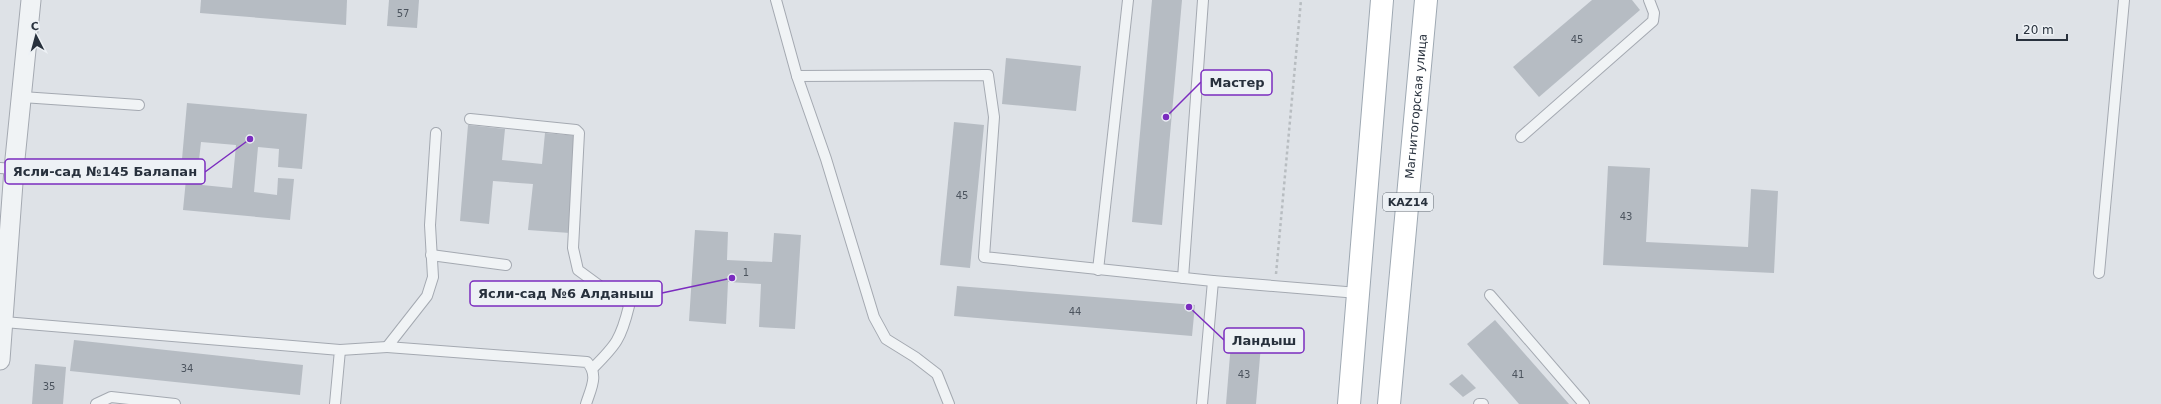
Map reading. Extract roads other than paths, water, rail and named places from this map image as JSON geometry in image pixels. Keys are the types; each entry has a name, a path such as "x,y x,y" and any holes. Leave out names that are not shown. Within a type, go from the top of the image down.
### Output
{"main road":[{"name":"KAZ14","path":"1349,404 1382,0"},
{"name":"Магнитогорская улица","path":"1389,404 1426,0"}],"street":[{"path":"0,360 4,322 7,169 22,97 32,0"}],"lane":[{"path":"776,0 797,76 826,159 874,317 886,339 915,357 937,374 949,404"},
{"path":"1098,270 1128,0"},
{"path":"1183,278 1204,0"},
{"path":"1521,137 1654,21 1654,13 1649,0"},
{"path":"2099,273 2124,0"},
{"path":"797,76 988,76 994,117 984,257 1098,270 1358,293"},
{"path":"22,97 139,106"},
{"path":"470,119 576,130 579,133 572,248 578,270 608,292 625,300 629,306 623,331 615,346 593,368"},
{"path":"387,347 427,296 433,277 430,225 436,133"},
{"path":"431,254 506,265"},
{"path":"1202,404 1214,281"},
{"path":"1490,295 1584,404"},
{"path":"4,322 340,350 387,347 587,362 593,368 595,376 586,404"},
{"path":"336,404 340,350"},
{"path":"96,404 111,397 176,404"}],"place":[{"name":"Мастер","path":"1166,117"},
{"name":"Ясли-сад №145 Балапан","path":"250,139"},
{"name":"Ясли-сад №6 Алданыш","path":"732,278"},
{"name":"Ландыш","path":"1189,307"}]}
